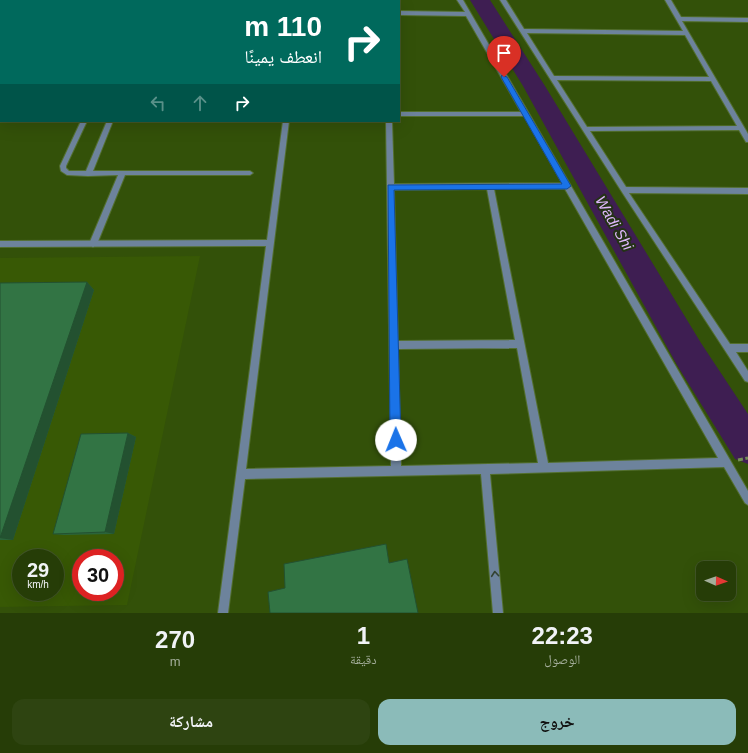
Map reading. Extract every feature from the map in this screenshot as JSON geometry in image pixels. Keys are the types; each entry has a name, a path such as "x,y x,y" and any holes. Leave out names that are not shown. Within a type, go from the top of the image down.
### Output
{"street":[{"path":"460,0 748,500"},
{"path":"503,0 624,190 748,378"},
{"path":"668,0 748,140"},
{"path":"400,13 468,14"},
{"path":"679,19 748,20"},
{"path":"524,31 687,33"},
{"path":"553,78 713,79"},
{"path":"400,114 526,114"},
{"path":"84,122 64,164 63,169 70,174 250,173"},
{"path":"88,174 110,122"},
{"path":"223,613 286,122"},
{"path":"389,122 396,471"},
{"path":"585,129 741,128"},
{"path":"93,244 122,174"},
{"path":"390,188 567,186"},
{"path":"490,187 544,468"},
{"path":"624,190 748,191"},
{"path":"0,244 271,243"},
{"path":"394,345 520,344"},
{"path":"729,348 748,348"},
{"path":"241,474 485,470 726,462"},
{"path":"485,470 498,613"}],"path":[{"path":"737,460 748,458"}],"shaded area":[{"path":"200,256 127,605 0,607 0,258"}],"building":[{"path":"87,282 0,538 0,283"},
{"path":"128,433 105,532 53,534 81,434"},
{"path":"386,544 389,563 407,559 418,613 270,613 268,592 285,588 284,564"}],"waterway":[{"name":"Wadi Shi","path":"480,0 534,86 689,354 748,446"}],"route":[{"path":"396,440 390,188 567,186 504,77"}]}
